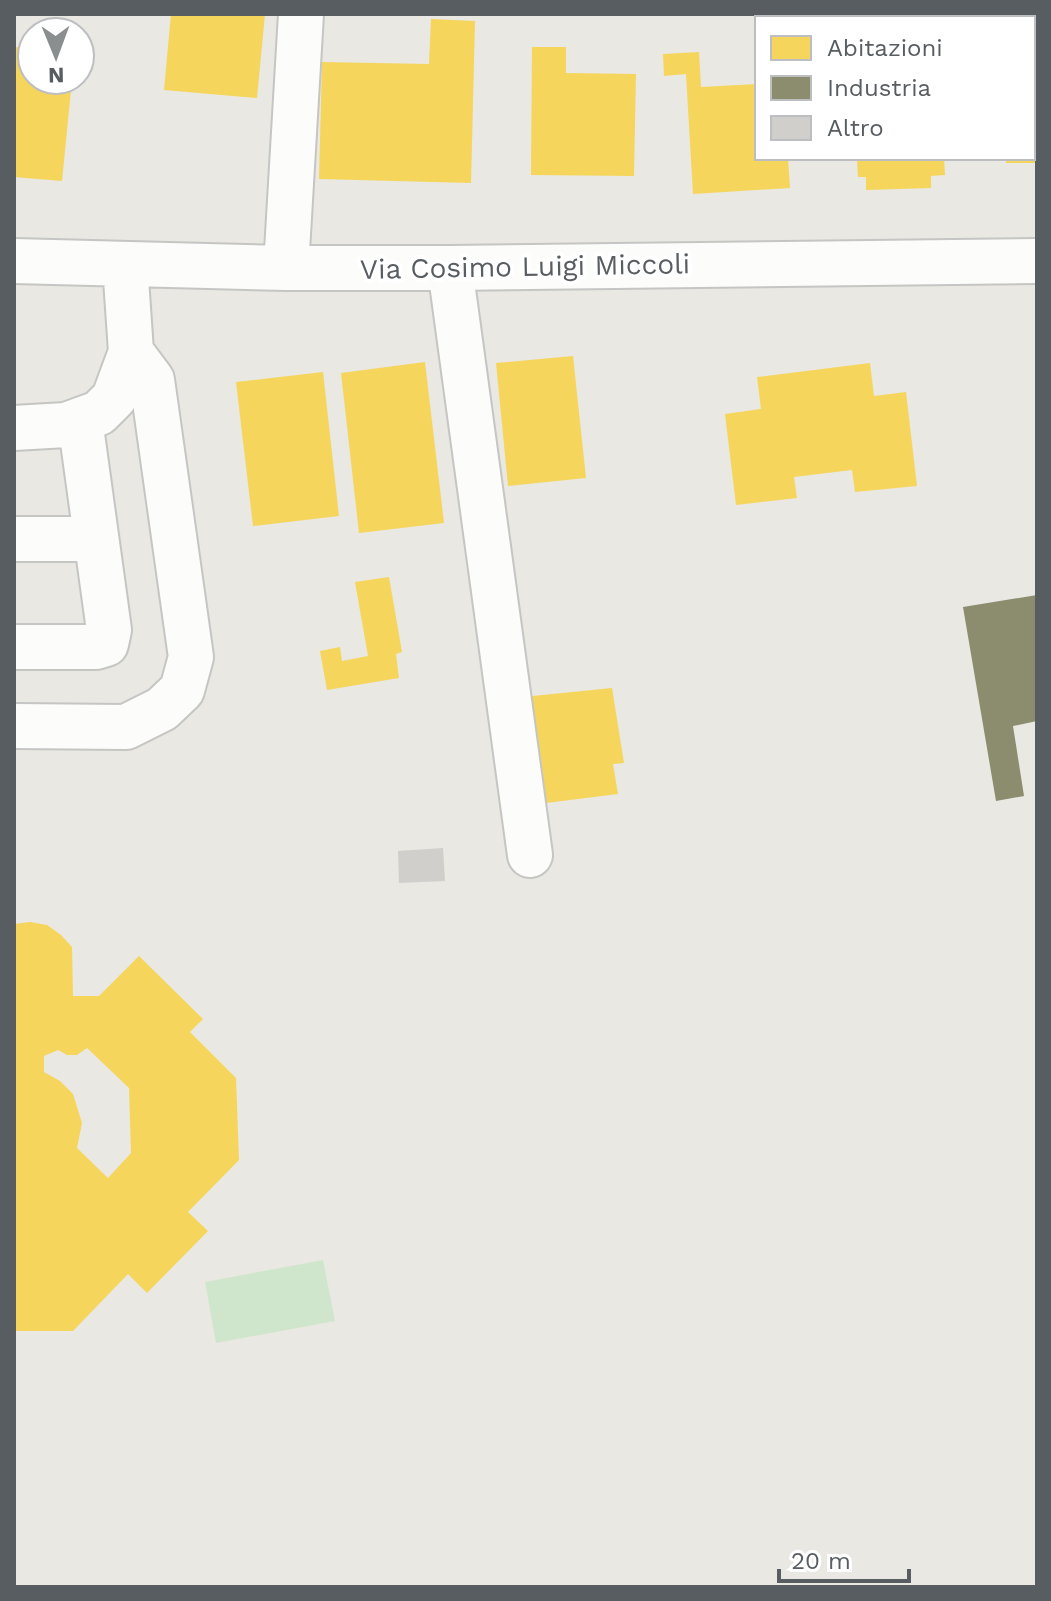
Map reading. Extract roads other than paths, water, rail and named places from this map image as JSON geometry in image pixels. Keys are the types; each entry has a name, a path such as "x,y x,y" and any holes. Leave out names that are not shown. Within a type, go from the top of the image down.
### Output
{"street":[{"path":"286,268 301,14"},
{"name":"Via Cosimo Luigi Miccoli","path":"14,261 286,268 1037,261"},
{"path":"14,428 66,425 99,413 114,398 131,352 125,264"},
{"path":"450,268 530,855"},
{"path":"14,726 126,727 162,709 182,690 191,657 152,380 131,352"},
{"path":"14,647 96,647 106,644 109,630 80,420"},
{"path":"14,539 96,539"}]}
